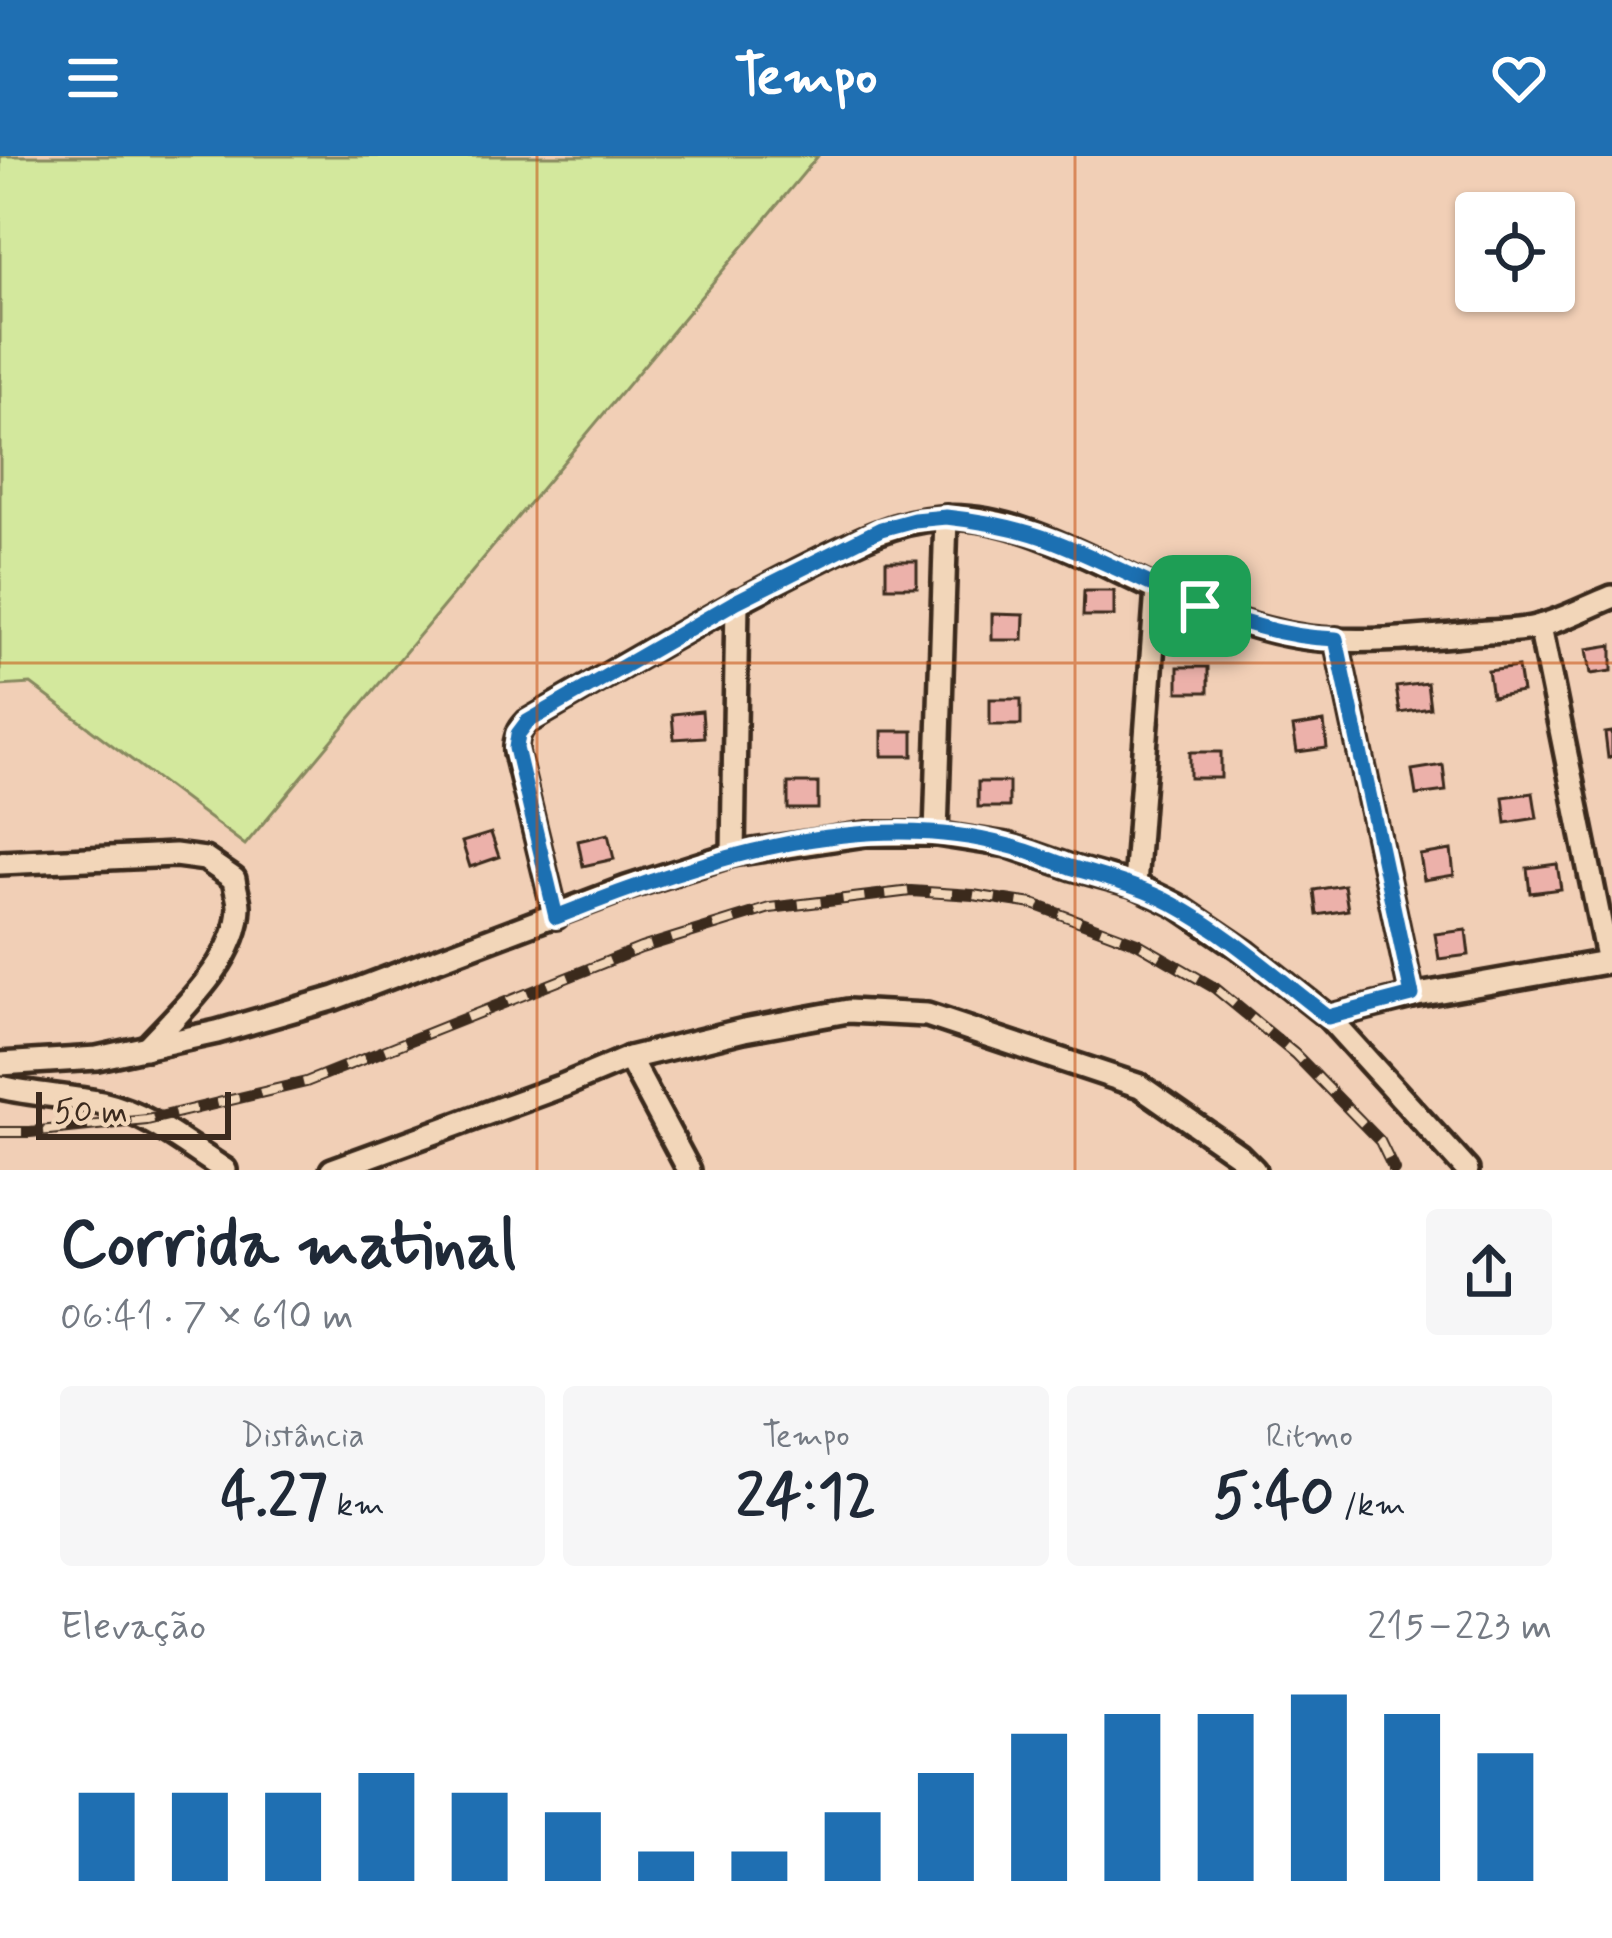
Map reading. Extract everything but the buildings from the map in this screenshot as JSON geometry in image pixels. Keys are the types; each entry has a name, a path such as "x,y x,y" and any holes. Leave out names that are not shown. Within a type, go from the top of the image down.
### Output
{"street":[{"path":"936,834 946,517"},
{"path":"556,917 518,760 518,734 527,722 737,601 881,529 946,517 992,522 1054,541 1157,590 1256,626 1312,638 1430,638 1540,626 1612,597"},
{"path":"1135,885 1157,590"},
{"path":"733,854 737,601"},
{"path":"1328,1017 1412,995 1610,961 1540,626"},
{"path":"1336,639 1412,995"},
{"path":"0,1064 97,1058 217,1032 335,998 733,854 866,834 936,834 1007,845 1135,885 1176,905 1247,952 1328,1017 1467,1170"},
{"path":"0,863 175,855 205,859 234,879 239,908 213,974 145,1048"},
{"path":"332,1170 628,1058 848,1011 926,1015 1140,1086 1240,1155 1254,1170"},
{"path":"628,1058 689,1170"},
{"path":"0,1087 105,1104 147,1120 225,1170"}],"green space":[{"path":"0,156 818,156 245,845 31,684 0,686"}],"railway":[{"path":"0,1132 147,1120 306,1082 641,948 770,908 911,891 1033,904 1137,943 1215,988 1295,1054 1380,1141 1394,1170"}],"route":[{"path":"946,517 992,522 1054,541 1200,606 1282,633 1336,639 1412,995 1328,1017 1247,952 1176,905 1135,885 1007,845 936,834 866,834 733,854 556,917 518,760 521,728 737,601 881,529 946,517"}]}
